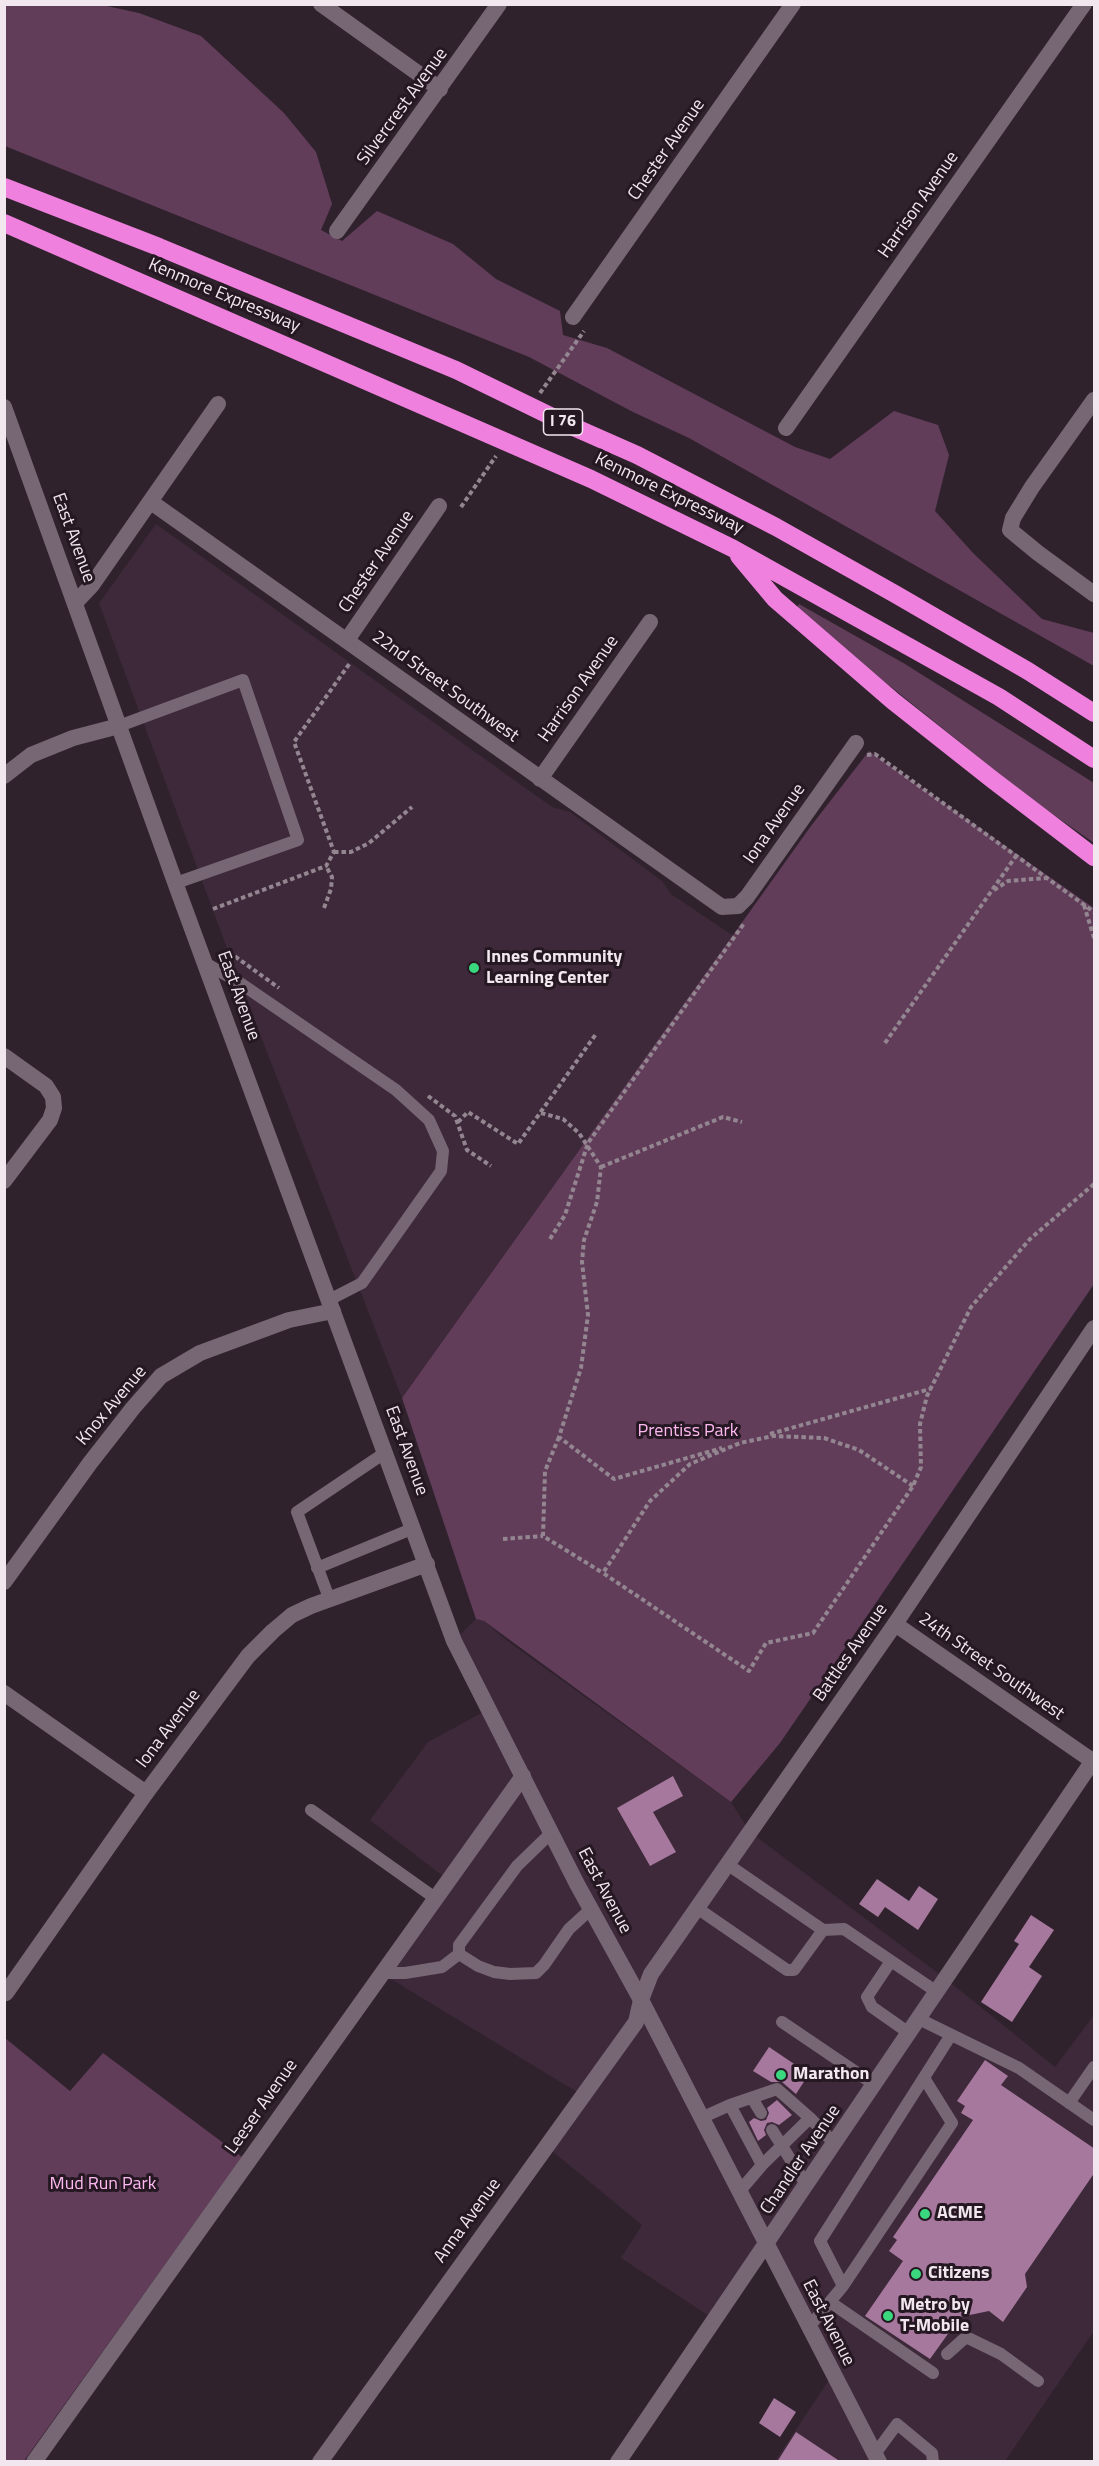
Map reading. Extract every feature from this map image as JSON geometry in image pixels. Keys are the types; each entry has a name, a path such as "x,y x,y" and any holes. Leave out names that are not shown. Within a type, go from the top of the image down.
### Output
{"highway":[{"name":"Kenmore Expressway","path":"4,187 159,247 445,365 637,455 776,527 904,599 1095,713"},
{"name":"Kenmore Expressway","path":"4,223 591,479 732,548 999,698 1095,759"},
{"path":"732,548 775,599 857,669 993,780 1095,857"}],"street":[{"path":"321,4 440,89"},
{"name":"Silvercrest Avenue","path":"337,231 499,4"},
{"name":"Chester Avenue","path":"573,317 793,4"},
{"name":"Harrison Avenue","path":"786,428 1084,4"},
{"path":"1095,400 1013,518 1010,530 1095,594"},
{"path":"75,603 92,585 218,404"},
{"name":"East Avenue","path":"4,408 454,1641 551,1833 641,2000 877,2458"},
{"name":"22nd Street Southwest","path":"151,502 716,903"},
{"name":"Chester Avenue","path":"347,640 439,506"},
{"name":"Harrison Avenue","path":"540,779 650,622"},
{"path":"4,776 31,755 73,738 120,726"},
{"name":"Iona Avenue","path":"716,903 729,908 738,906 747,897 860,749"},
{"path":"4,1056 46,1086 53,1097 54,1108 51,1120 4,1181"},
{"name":"Knox Avenue","path":"4,1582 132,1408 161,1376 200,1353 331,1305"},
{"name":"Battles Avenue","path":"641,2000 651,1974 895,1624 1095,1328"},
{"name":"Iona Avenue","path":"6,1993 146,1793 248,1656 292,1615 329,1598 427,1564"},
{"name":"24th Street Southwest","path":"895,1624 1094,1760"},
{"path":"4,1693 146,1793"},
{"name":"Chandler Avenue","path":"618,2462 1094,1760"},
{"name":"Leeser Avenue","path":"34,2462 523,1776"},
{"name":"Anna Avenue","path":"320,2462 636,2022 641,2000"}],"lane":[{"path":"120,726 243,680 298,840 176,883"},
{"path":"205,963 240,983 396,1090 429,1120 443,1151 441,1171 362,1283 331,1305"},
{"path":"329,1598 297,1512 386,1452"},
{"path":"317,1568 414,1528"},
{"path":"311,1810 435,1898"},
{"path":"459,1954 459,1945 517,1866 551,1833"},
{"path":"727,1864 824,1930 844,1929 937,1992"},
{"path":"697,1908 787,1970 794,1970 824,1930"},
{"path":"459,1954 477,1966 494,1972 510,1974 536,1972 544,1965 569,1929 591,1909"},
{"path":"381,1973 405,1973 442,1967 459,1954"},
{"path":"891,1961 867,1997 872,2007 914,2026 951,2035 1019,2068 1095,2120"},
{"path":"782,2022 874,2085"},
{"path":"843,2286 820,2241 951,2035"},
{"path":"1069,2103 1095,2067"},
{"path":"809,2327 843,2286 952,2123 924,2078"},
{"path":"701,2118 730,2105 777,2089 835,2144"},
{"path":"752,2098 760,2113"},
{"path":"730,2105 762,2165"},
{"path":"739,2192 782,2144 810,2118"},
{"path":"772,2130 807,2186"},
{"path":"830,2301 933,2373"},
{"path":"947,2354 966,2337 1001,2354 1038,2381"},
{"path":"877,2458 897,2424 933,2457"}],"path":[{"path":"536,400 570,351"},
{"path":"460,507 501,449"},
{"path":"860,749 875,754 1095,912"},
{"path":"334,852 351,852 369,843 412,807"},
{"path":"885,1043 1016,856"},
{"path":"324,908 332,877 326,866"},
{"path":"992,891 1008,881 1047,878"},
{"path":"1083,904 1095,938"},
{"path":"550,1239 565,1215 588,1143 748,918"},
{"path":"458,1122 468,1112 518,1144 596,1034"},
{"path":"541,1113 563,1119 579,1132 601,1167 597,1202 584,1240 582,1262 588,1315 581,1368 559,1437 544,1471 543,1536"},
{"path":"601,1167 723,1117 742,1122"},
{"path":"504,1539 543,1536 603,1573 749,1671 765,1643 813,1633 913,1486 921,1467 920,1425 931,1389 971,1307 1030,1239 1095,1184"},
{"path":"559,1437 614,1479 931,1389"},
{"path":"603,1573 650,1501 690,1464 740,1443 773,1436 824,1438 859,1450 913,1486"}],"shaded area":[{"name":"Innes Community Learning Center","path":"156,524 552,807 570,812 662,881 671,894 735,937 402,1398 240,983 99,603"},
{"path":"476,1619 484,1621 506,1640 731,1802 750,1832 946,1979 1055,2067 1094,2015 1094,2331 1005,2461 775,2461 833,2374 767,2246 715,2320 621,2258 642,2225 546,2146 582,2095 381,1973 448,1880 370,1820 428,1742 487,1710 454,1641"}],"green space":[{"path":"5,5 102,5 139,13 201,36 284,113 316,152 332,204 321,230 342,241 377,211 453,244 496,279 560,311 563,335 607,348 795,447 830,459 894,411 938,425 949,455 935,511 974,554 1042,619 1094,633 1094,666 689,438 633,412 529,357 5,146"},
{"path":"799,604 905,664 1094,783 1094,843 1031,799 795,610"},
{"name":"Prentiss Park","path":"869,751 1094,908 1094,1284 780,1743 731,1802 484,1621 476,1619 402,1398 811,826"},
{"name":"Mud Run Park","path":"5,2038 70,2091 103,2053 242,2157 24,2461 5,2461"}],"building":[{"path":"673,1776 683,1796 653,1812 676,1852 650,1866 617,1808"},
{"path":"877,1879 909,1901 919,1886 938,1899 918,1930 885,1907 878,1917 859,1904"},
{"path":"1031,1915 1054,1930 1029,1967 1042,1976 1012,2022 981,2002 1019,1944 1014,1941"},
{"path":"769,2047 809,2074 796,2094 782,2082 771,2082 753,2071"},
{"path":"985,2060 1008,2076 1001,2085 1095,2149 1095,2172 1025,2274 1027,2287 1003,2322 989,2311 960,2317 930,2359 865,2316 903,2261 889,2251 897,2240 893,2237 973,2120 961,2113 965,2106 957,2101"},
{"path":"777,2100 792,2115 779,2125 772,2122 767,2123 764,2130 766,2135 758,2141 749,2122 754,2118 761,2121 766,2120 769,2113 767,2108"},
{"path":"774,2398 796,2412 780,2437 759,2423"},
{"path":"796,2432 841,2462 777,2462"}],"place":[{"name":"Innes Community Learning Center","path":"474,968"},
{"name":"Marathon","path":"781,2075"},
{"name":"ACME","path":"925,2214"},
{"name":"Citizens","path":"916,2274"},
{"name":"Metro by T-Mobile","path":"888,2316"}]}
